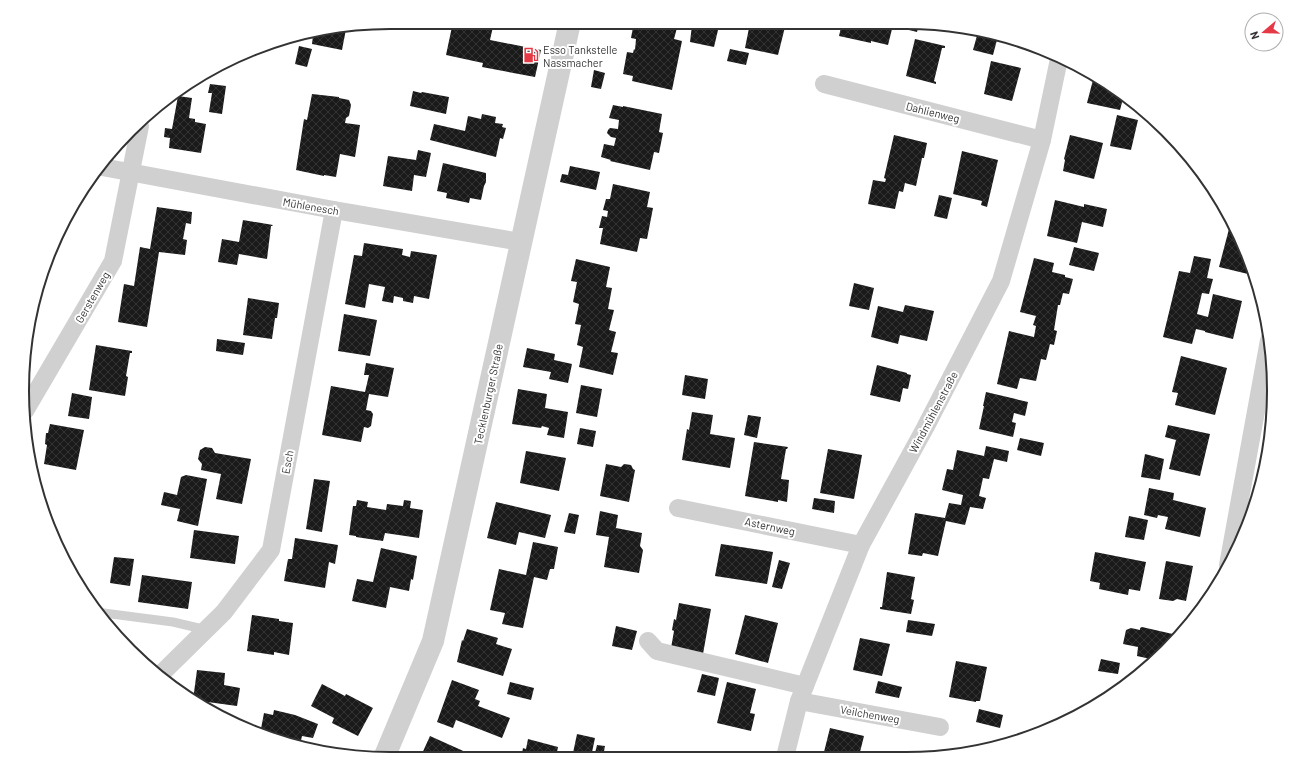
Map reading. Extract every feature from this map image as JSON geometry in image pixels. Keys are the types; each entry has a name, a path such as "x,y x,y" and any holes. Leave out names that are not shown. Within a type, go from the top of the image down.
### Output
{"street":[{"name":"Tecklenburger Straße","path":"387,752 433,641 568,29"},
{"name":"Windmühlenstraße","path":"786,752 802,694 861,545 926,428 1001,281 1042,140 1058,63"},
{"name":"Dahlienweg","path":"824,84 1042,140"},
{"name":"Gerstenweg","path":"30,403 113,261 139,131"},
{"name":"Mühlenesch","path":"106,168 334,210 521,242"},
{"name":"Esch","path":"163,672 224,612 271,550 334,210"},
{"path":"1231,547 1265,360"},
{"name":"Asternweg","path":"678,508 861,545"},
{"name":"Veilchenweg","path":"648,641 657,651 802,694 940,727"}],"lane":[{"path":"106,613 173,622 206,630"}],"building":[{"path":"452,29 492,29 490,40 541,50 535,77 482,67 483,63 446,55"},
{"path":"633,29 677,29 674,39 682,41 672,90 632,81 633,76 623,74 627,52 633,53 634,49 635,50 636,39 631,38"},
{"path":"692,29 718,30 714,47 690,42"},
{"path":"749,29 784,29 778,55 745,48"},
{"path":"841,29 892,29 888,45 839,36"},
{"path":"905,29 918,30 917,32"},
{"path":"345,32 342,50 312,44 313,38"},
{"path":"977,36 997,41 993,55 973,50"},
{"path":"915,39 945,46 945,48 942,48 934,81 936,84 906,76"},
{"path":"299,46 312,49 307,67 295,64"},
{"path":"730,49 749,53 746,65 727,61"},
{"path":"991,61 1021,68 1012,101 984,94"},
{"path":"594,70 605,73 601,89 591,87"},
{"path":"1093,81 1122,101 1120,110 1087,103"},
{"path":"210,84 226,86 222,114 209,112 212,93 208,93"},
{"path":"413,91 449,97 446,114 410,106"},
{"path":"312,94 339,97 349,100 351,105 349,116 346,118 345,123 360,125 355,157 340,154 336,177 296,170 304,119 307,120"},
{"path":"181,96 192,98 189,118 195,119 195,122 206,124 201,153 169,148 170,138 164,137 165,128 172,129 178,99"},
{"path":"613,105 662,114 659,132 663,133 659,153 654,152 650,170 610,161 611,160 601,157 604,144 614,146 616,138 611,137 607,133 610,128 618,129 619,120 609,118"},
{"path":"482,114 496,117 495,123 503,124 502,127 506,128 503,139 500,138 496,157 430,140 434,124 465,131 468,116 481,119"},
{"path":"1117,115 1138,120 1131,150 1110,146"},
{"path":"894,135 927,143 916,186 905,183 903,192 899,191 895,209 868,204 873,180 885,182 886,179 884,178"},
{"path":"1070,135 1103,143 1094,179 1063,171 1064,159"},
{"path":"418,150 431,153 426,177 414,175 412,191 383,186 388,156 416,160"},
{"path":"962,151 998,160 987,207 981,205 982,201 953,194"},
{"path":"443,163 486,173 486,182 481,200 470,198 469,203 446,198 447,193 437,191"},
{"path":"570,166 600,172 596,190 560,182 562,174 568,175"},
{"path":"613,184 650,192 647,207 653,208 647,239 640,238 637,252 600,244 603,228 599,228 602,216 607,217 608,211 603,210 606,199 610,199"},
{"path":"939,195 952,198 947,219 934,216"},
{"path":"1055,200 1084,207 1084,204 1107,209 1103,227 1082,222 1077,243 1047,236"},
{"path":"157,207 192,212 191,224 186,223 183,239 187,240 185,255 159,252 147,327 118,322 124,284 134,286 140,247 150,249"},
{"path":"243,220 273,225 271,226 267,259 239,254 237,265 218,262 222,239 239,242"},
{"path":"1229,229 1248,274 1219,267"},
{"path":"364,243 403,249 402,255 410,257 411,251 437,255 429,299 414,296 413,303 403,301 403,298 394,296 393,303 382,301 385,287 369,284 365,308 345,304 354,255 362,256"},
{"path":"1074,247 1099,253 1094,271 1069,265"},
{"path":"1194,256 1211,259 1207,278 1213,279 1209,294 1202,293 1197,314 1208,317 1213,294 1242,301 1233,339 1196,329 1192,344 1163,337 1179,271 1190,273"},
{"path":"1034,258 1054,263 1052,272 1065,275 1065,277 1073,279 1069,294 1063,293 1060,305 1058,305 1054,330 1057,331 1054,345 1050,344 1046,360 1041,359 1036,381 1020,378 1017,389 997,384 1009,331 1034,337 1036,326 1033,325 1036,316 1020,312"},
{"path":"576,259 610,267 606,287 612,288 608,309 614,310 609,330 616,332 611,352 618,353 613,375 579,367 583,347 577,345 581,325 575,324 579,304 573,302 577,282 571,281"},
{"path":"854,283 874,288 869,310 849,306"},
{"path":"248,298 279,303 272,339 243,335"},
{"path":"905,305 934,311 927,341 900,335 898,344 871,337 878,306 903,312"},
{"path":"344,314 377,320 370,356 338,351"},
{"path":"217,339 245,343 243,355 216,351"},
{"path":"96,345 132,351 132,353 130,353 126,376 128,377 125,396 89,390"},
{"path":"527,348 555,354 554,360 572,364 568,383 549,379 551,372 523,367"},
{"path":"1181,356 1227,368 1215,415 1175,405 1178,393 1172,392"},
{"path":"366,363 394,368 388,397 369,394 366,410 371,411 373,414 371,426 368,428 364,427 361,442 322,435 331,386 365,392 369,375 364,375"},
{"path":"877,365 911,375 908,389 903,388 900,402 870,395"},
{"path":"685,375 708,379 705,399 682,395"},
{"path":"581,385 602,389 597,417 576,413"},
{"path":"518,389 547,394 545,408 568,412 564,438 547,435 549,428 542,426 541,428 512,424"},
{"path":"986,392 1028,402 1025,416 1014,413 1012,422 1016,423 1013,437 979,429"},
{"path":"72,393 92,397 89,419 68,416"},
{"path":"692,412 713,415 710,434 735,438 730,468 682,460 687,429 689,430"},
{"path":"748,415 761,417 757,438 744,435"},
{"path":"50,424 84,430 76,470 44,464 47,445 45,444 46,433 48,433"},
{"path":"1168,425 1210,434 1200,476 1169,469 1176,440 1165,437"},
{"path":"580,428 596,431 593,447 577,444"},
{"path":"1020,438 1044,443 1041,456 1017,450"},
{"path":"754,442 788,447 786,449 781,479 789,480 787,502 778,500 778,502 745,496"},
{"path":"986,446 1009,451 1007,462 994,459 989,479 983,478 979,496 986,498 983,509 970,507 965,525 946,521 938,556 923,553 922,556 908,554 915,513 945,518 949,503 961,505 963,495 942,490 947,469 953,470 957,450 984,456"},
{"path":"205,447 212,448 215,453 251,459 242,504 216,499 221,474 201,470 202,464 198,459 200,450"},
{"path":"828,449 862,455 854,499 820,493"},
{"path":"526,451 566,458 559,491 520,483"},
{"path":"1145,454 1164,459 1160,480 1141,477"},
{"path":"606,464 621,467 624,464 631,465 635,470 629,502 600,496"},
{"path":"186,475 207,479 198,526 177,521 180,509 161,505 164,492 177,495 181,477"},
{"path":"314,479 330,481 322,532 306,529"},
{"path":"1149,488 1174,493 1173,500 1206,508 1200,537 1165,529 1168,517 1158,515 1157,518 1144,515"},
{"path":"814,498 835,501 834,513 812,509"},
{"path":"357,500 368,502 367,507 386,510 387,504 403,506 404,500 411,501 410,508 423,510 419,538 385,533 383,541 349,535 353,506 356,506"},
{"path":"496,502 551,515 545,538 519,532 516,545 487,538"},
{"path":"600,511 618,515 616,528 642,533 640,546 643,550 639,573 604,567 609,537 596,535"},
{"path":"569,513 579,515 575,534 564,532"},
{"path":"1129,516 1148,520 1144,540 1125,537"},
{"path":"194,530 239,536 235,564 190,558"},
{"path":"295,538 338,545 335,564 329,562 325,588 284,581 288,559 292,559"},
{"path":"533,542 558,547 554,569 550,569 547,580 534,577 523,628 502,624 505,613 490,610 499,569 526,575"},
{"path":"721,544 773,552 767,584 715,576"},
{"path":"381,548 417,556 413,580 411,579 409,591 390,587 386,608 352,601 357,579 373,582"},
{"path":"1095,552 1146,562 1140,591 1129,589 1128,595 1099,589 1100,583 1090,581"},
{"path":"114,557 134,559 130,586 110,583"},
{"path":"779,560 790,563 782,589 772,587"},
{"path":"1166,561 1193,566 1186,601 1177,599 1173,601 1159,599"},
{"path":"887,572 915,577 911,599 914,600 911,614 880,609 880,607 882,607"},
{"path":"142,575 192,582 188,609 138,602"},
{"path":"679,603 711,609 703,654 671,648 674,631 672,630 674,619 676,620"},
{"path":"252,615 279,619 279,621 293,623 289,655 274,652 274,655 247,651"},
{"path":"745,615 778,623 768,663 735,654"},
{"path":"908,620 935,624 932,636 906,632"},
{"path":"616,626 637,631 632,650 612,646"},
{"path":"1142,627 1172,634 1148,658 1137,656 1138,647 1123,644 1126,630 1131,628 1140,630"},
{"path":"467,629 498,638 496,644 512,649 503,676 457,662 462,640 463,641"},
{"path":"860,638 890,644 882,676 853,670"},
{"path":"1101,659 1120,663 1118,674 1098,671"},
{"path":"956,661 987,667 980,701 976,702 949,697"},
{"path":"197,670 225,673 224,685 240,688 237,706 207,702 194,694"},
{"path":"702,674 719,678 715,696 697,692"},
{"path":"452,680 479,690 475,699 480,701 478,706 510,718 502,738 456,720 453,728 437,722"},
{"path":"878,681 902,687 899,698 875,693"},
{"path":"510,682 534,688 531,700 507,694"},
{"path":"727,682 756,689 750,713 755,714 751,731 717,723"},
{"path":"322,684 373,708 358,736 332,723 334,718 311,706"},
{"path":"979,709 1003,715 1000,728 976,722"},
{"path":"274,710 295,715 318,724 313,738 302,736 301,741 261,728 264,713 273,715"},
{"path":"830,728 864,736 860,752 824,752"},
{"path":"577,734 595,738 592,752 573,752"},
{"path":"430,736 466,752 423,752"},
{"path":"528,739 558,747 557,752 522,752 523,748 526,749"},
{"path":"597,745 605,746 604,752 595,752"}],"place":[{"name":"Esso Tankstelle Nassmacher","path":"531,55"}]}
